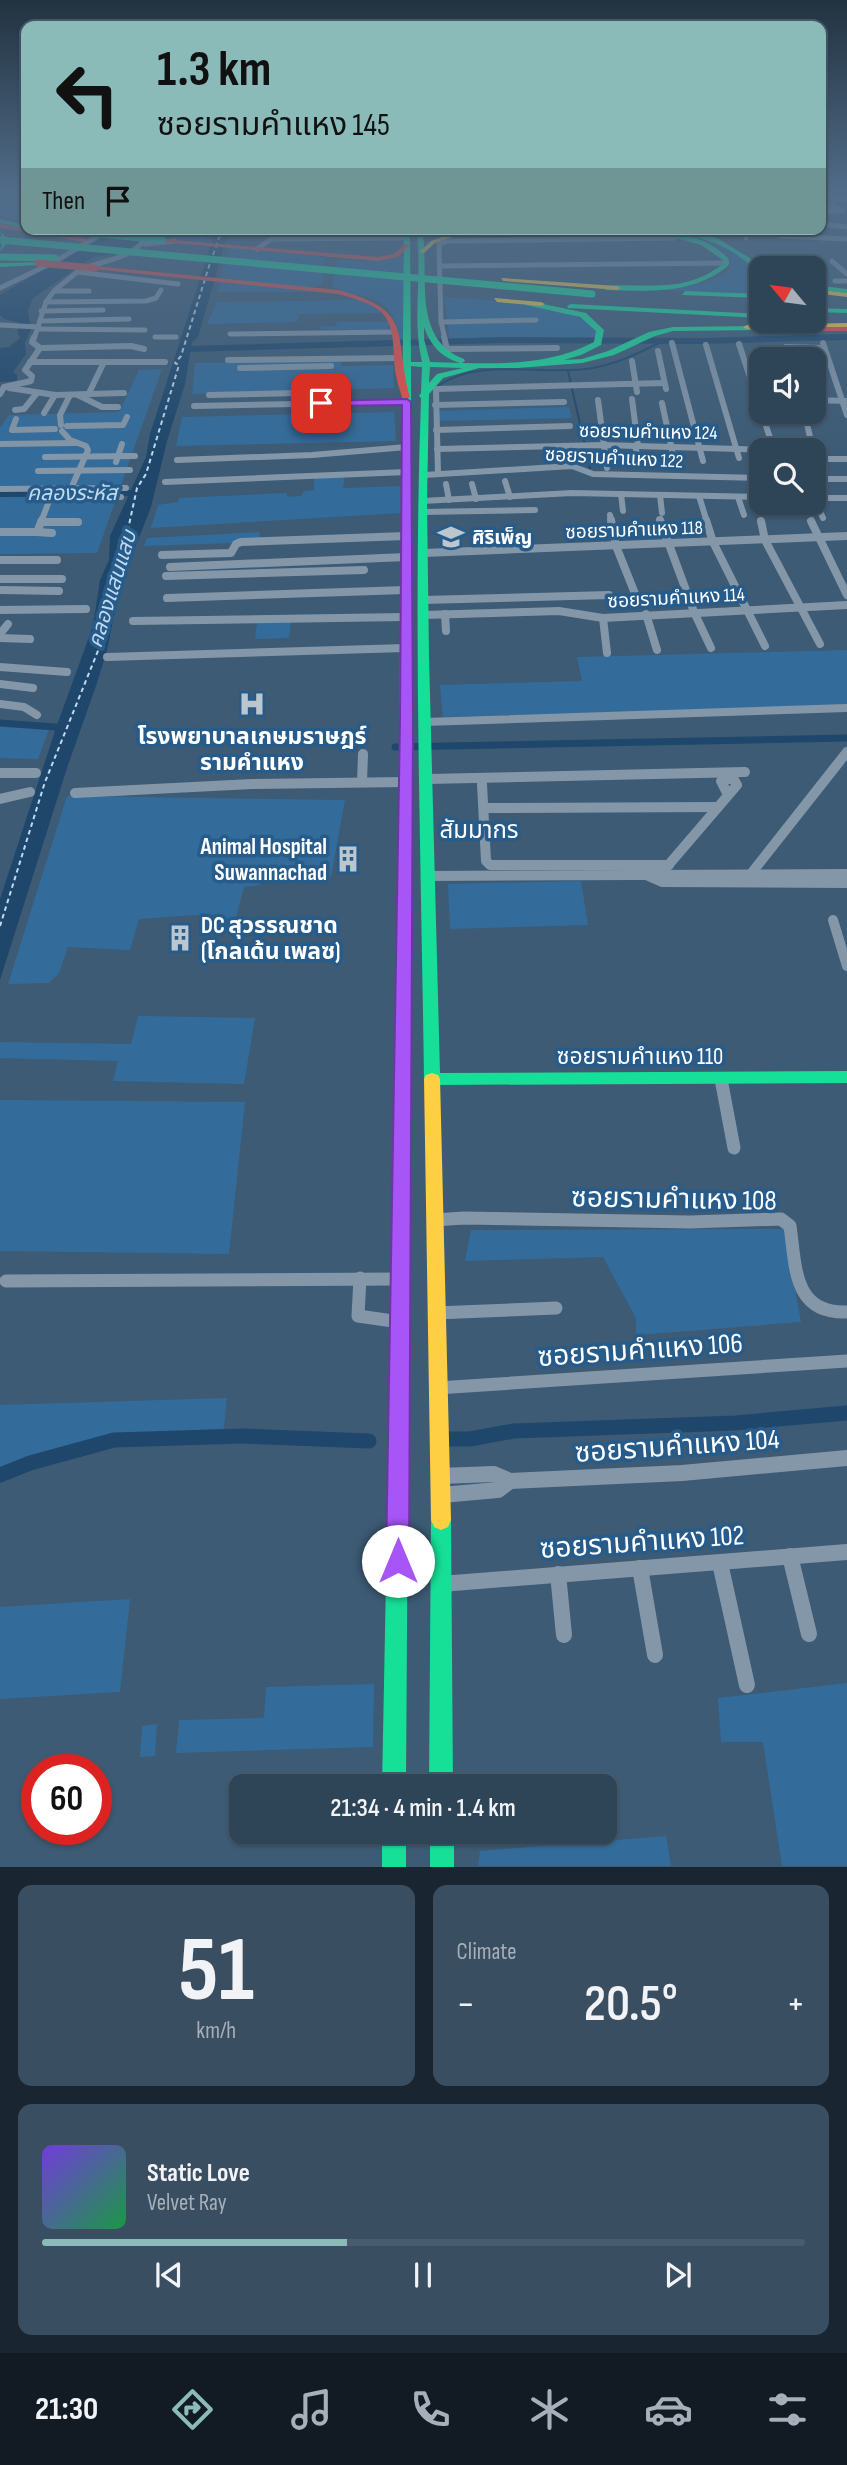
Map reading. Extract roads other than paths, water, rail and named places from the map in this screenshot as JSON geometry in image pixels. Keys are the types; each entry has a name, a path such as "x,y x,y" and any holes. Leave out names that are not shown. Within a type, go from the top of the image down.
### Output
{"main road":[{"path":"171,279 311,289 368,299 385,307 426,365 431,397 423,553 424,722 441,1495 441,1774"},
{"path":"284,279 528,303 749,316"},
{"path":"311,289 323,285 324,279"},
{"path":"328,279 327,287 339,292"},
{"path":"369,279 749,302"},
{"path":"394,1774 406,736 406,400 412,348 412,279"},
{"path":"432,279 749,308"},
{"path":"504,279 596,294 749,296"},
{"path":"596,294 696,284 707,279"},
{"path":"412,348 422,308 422,282"},
{"path":"826,291 847,295"},
{"path":"826,297 847,295"},
{"path":"431,397 440,376 456,370 481,364 574,358 594,348 601,334 598,326 583,315 528,303"},
{"path":"826,305 847,306"},
{"path":"826,311 847,312"},
{"path":"826,321 847,325"},
{"path":"426,365 564,364 611,353 652,334 681,328 847,325"},
{"path":"412,348 481,364"},
{"path":"407,441 430,432"},
{"path":"407,489 426,490"},
{"path":"402,1011 431,1010"},
{"name":"ซอยรามคำแหง 110","path":"432,1079 847,1077"},
{"path":"394,1844 394,1867"},
{"path":"442,1844 442,1867"}],"street":[{"path":"0,288 17,279"},
{"path":"68,279 54,290 46,302 32,342 40,348 69,344 144,349"},
{"path":"166,279 177,280"},
{"path":"440,279 442,322"},
{"path":"835,281 847,281"},
{"path":"422,282 440,283"},
{"path":"54,290 89,292"},
{"path":"46,302 146,301 156,298 162,290"},
{"path":"41,311 103,310"},
{"path":"0,323 14,330 129,319"},
{"path":"228,360 326,359 412,348 442,322 536,320"},
{"path":"38,326 145,330"},
{"path":"230,334 452,350 558,348"},
{"path":"155,337 176,337"},
{"path":"672,343 703,461"},
{"path":"739,344 770,438"},
{"path":"786,347 785,344 823,347"},
{"path":"706,345 739,458"},
{"path":"2,387 31,381 32,376 24,370 40,348"},
{"path":"240,368 412,348"},
{"path":"431,397 634,384 665,386 658,351"},
{"path":"826,354 845,401 847,415"},
{"path":"632,361 637,391"},
{"path":"30,362 165,362"},
{"path":"89,394 104,362"},
{"path":"2,387 55,395 124,393"},
{"path":"0,394 2,387"},
{"path":"209,395 340,392 345,394 346,403"},
{"path":"15,410 26,407 37,393"},
{"path":"41,430 55,395"},
{"path":"74,395 102,407 118,407"},
{"path":"74,395 60,415 61,428 75,443"},
{"path":"431,397 564,402"},
{"path":"632,399 640,464"},
{"path":"194,406 406,400"},
{"path":"598,400 607,468"},
{"path":"826,400 845,401"},
{"path":"662,403 675,464"},
{"path":"16,419 12,430 123,425 127,417"},
{"path":"426,490 437,449 430,432 570,426"},
{"path":"177,460 312,455 407,441"},
{"path":"1,444 75,443 86,446 85,457 73,484"},
{"path":"113,471 122,443"},
{"name":"ซอยรามคำแหง 124","path":"437,449 603,445 749,449"},
{"path":"45,457 135,456"},
{"path":"826,457 847,459"},
{"name":"ซอยรามคำแหง 122","path":"426,490 572,466 587,473 606,475 749,478"},
{"path":"38,471 130,470"},
{"path":"165,482 407,471"},
{"path":"588,478 593,494"},
{"path":"826,479 847,479"},
{"path":"505,481 510,497"},
{"path":"549,481 552,494"},
{"path":"446,484 449,500"},
{"path":"472,484 475,499"},
{"path":"0,489 124,486 31,485"},
{"path":"426,490 449,500 552,494 749,497"},
{"path":"426,490 535,510"},
{"path":"621,494 623,511"},
{"path":"660,495 661,516 670,544 694,612 711,648"},
{"path":"0,496 121,497"},
{"path":"37,532 51,496"},
{"path":"699,496 713,542 765,646"},
{"path":"738,497 744,515"},
{"path":"826,498 847,498"},
{"path":"610,515 616,546 638,601"},
{"path":"761,521 765,540 820,644"},
{"path":"811,521 847,595"},
{"path":"41,522 78,522"},
{"path":"0,532 52,533"},
{"path":"162,555 229,553 241,542 407,536"},
{"name":"ซอยรามคำแหง 118","path":"423,553 847,537"},
{"path":"339,558 406,556"},
{"path":"166,576 212,565 406,556"},
{"path":"0,560 57,560"},
{"path":"258,563 259,573"},
{"path":"212,565 212,574"},
{"path":"170,567 212,574 364,570"},
{"path":"0,579 62,579"},
{"path":"0,590 59,591"},
{"path":"167,598 405,590"},
{"path":"423,608 609,595"},
{"name":"ซอยรามคำแหง 114","path":"423,608 445,614 559,611 603,618 847,605"},
{"path":"0,610 86,609"},
{"path":"445,614 446,631"},
{"path":"646,614 657,650"},
{"path":"133,621 405,617"},
{"path":"603,618 607,653"},
{"path":"0,644 18,644 27,639 0,636 8,624"},
{"path":"107,657 405,648"},
{"path":"0,667 68,673"},
{"path":"0,684 33,688"},
{"path":"0,704 24,707 37,715"},
{"path":"424,722 847,708"},
{"path":"750,875 847,752"},
{"path":"362,782 363,754"},
{"path":"427,779 745,772"},
{"path":"30,792 4,798 4,773 36,773"},
{"path":"75,793 252,784 405,782"},
{"path":"482,784 486,861 490,865 665,869 734,879 750,875 846,876"},
{"path":"427,876 643,873 665,869 728,794"},
{"path":"484,807 718,807"},
{"path":"643,873 662,882 846,876"},
{"path":"833,920 843,942 847,966"},
{"path":"721,1079 734,1148"},
{"name":"ซอยรามคำแหง 108","path":"434,1220 464,1218 690,1222 781,1219 790,1226 803,1296 811,1306 823,1311 837,1314 847,1312"},
{"path":"360,1278 358,1316 366,1320 400,1322"},
{"path":"6,1281 401,1279"},
{"path":"435,1313 556,1308"},
{"name":"ซอยรามคําแหง 106","path":"437,1388 847,1361"},
{"name":"ซอยรามคําแหง 104","path":"440,1476 494,1474 510,1481 682,1473 847,1458"},
{"name":"ซอยรามคําแหง 104","path":"441,1495 498,1490 510,1481"},
{"name":"ซอยรามคําแหง 102","path":"441,1584 847,1552"},
{"path":"790,1556 809,1634"},
{"path":"720,1563 747,1685"},
{"path":"640,1568 655,1655"},
{"path":"558,1574 564,1635"}],"water":[{"path":"27,279 61,279 33,298 28,311 31,329 25,343 26,354 13,372 17,375 17,381 0,382 0,348 9,347 20,338 17,330 20,327 17,322 4,319 0,315 0,295"},
{"name":"คลองแสนแสบ","path":"200,279 215,279 198,337 192,342 185,384 167,441 151,507 120,586 107,650 97,683 67,768 0,980 0,899 57,725 93,626 100,580 109,560 110,536 146,457 150,434"}],"waterway":[{"path":"188,349 501,340 703,341 847,337 784,339"},
{"path":"436,387 471,372 509,369 567,370 606,365 663,341"},
{"path":"568,371 590,468"},
{"name":"คลองระหัส","path":"0,494 143,493"},
{"path":"0,723 69,728"},
{"path":"395,747 847,738"},
{"path":"442,1439 470,1439 514,1431 735,1423 847,1413"},
{"path":"0,1475 30,1463 114,1440 242,1436 369,1441"}],"place":[{"name":"ศิริเพ็ญ","path":"451,537"},
{"name":"โรงพยาบาลเกษมราษฎร์ รามคำแหง","path":"252,704"},
{"name":"Animal Hospital Suwannachad","path":"348,859"},
{"name":"DC สุวรรณชาด (โกลเด้น เพลซ)","path":"180,938"}],"district":[{"name":"สัมมากร","path":"479,830"}]}
